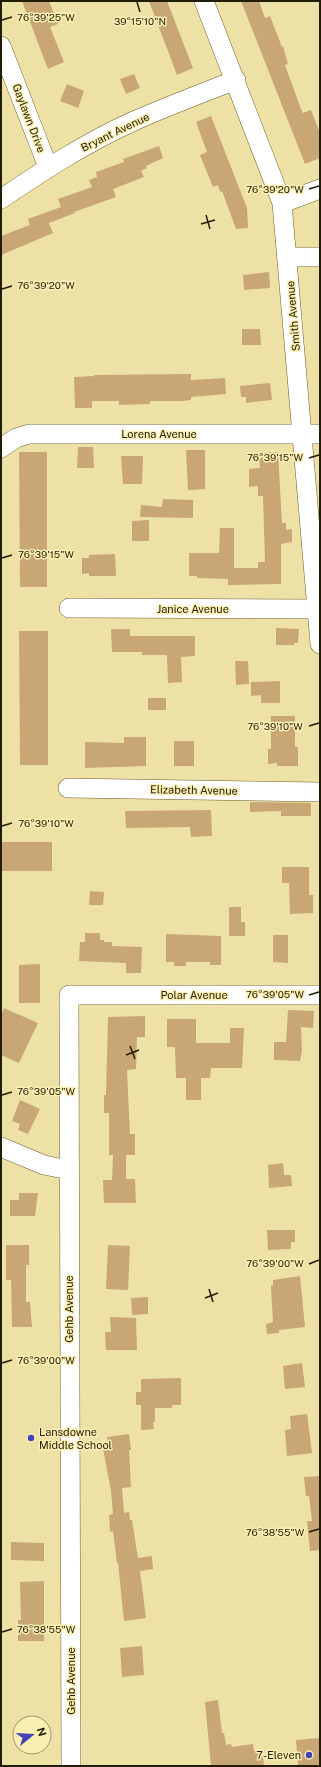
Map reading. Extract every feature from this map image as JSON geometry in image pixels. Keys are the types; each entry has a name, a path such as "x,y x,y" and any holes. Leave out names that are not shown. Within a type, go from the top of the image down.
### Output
{"street":[{"name":"Smith Avenue","path":"204,1 236,80 282,203 311,434 317,609 320,644"},
{"name":"Gaylawn Drive","path":"1,46 48,167"},
{"name":"Bryant Avenue","path":"1,199 48,167 77,150 134,121 236,80"},
{"path":"282,203 320,189"},
{"path":"288,257 320,257"},
{"name":"Lorena Avenue","path":"1,448 16,438 29,434 311,434"},
{"name":"Janice Avenue","path":"69,608 317,609"},
{"name":"Elizabeth Avenue","path":"68,788 320,792"},
{"name":"Polar Avenue","path":"68,995 320,995"},
{"name":"Gehb Avenue","path":"68,995 71,1766"},
{"path":"1,1147 44,1165 69,1170"}],"building":[{"path":"22,1 49,1 58,24 50,27 64,62 48,69"},
{"path":"149,1 167,1 193,68 177,75"},
{"path":"241,1 259,1 265,18 270,16 282,47 283,46 288,64 285,65 301,109 303,113 311,110 320,133 320,158 305,164"},
{"path":"134,74 140,88 126,94 120,79"},
{"path":"67,84 84,91 78,108 60,101"},
{"path":"211,116 247,208 248,228 236,229 222,191 220,192 218,185 213,187 200,155 207,152 196,122"},
{"path":"159,146 163,158 146,166 147,168 141,171 144,177 113,189 116,197 74,212 75,213 49,223 53,233 1,255 1,236 30,225 28,219 61,207 58,199 92,187 89,180 97,177 96,172 124,162 123,159"},
{"path":"269,272 270,288 244,290 243,275"},
{"path":"242,329 260,329 261,345 242,345"},
{"path":"191,374 191,380 225,378 226,394 191,397 191,400 183,401 150,401 150,404 119,405 119,401 92,401 92,408 75,408 74,377 94,375"},
{"path":"270,383 272,400 246,403 246,397 241,397 240,386"},
{"path":"78,447 93,447 94,468 77,468"},
{"path":"186,450 205,450 205,489 188,490"},
{"path":"19,452 47,452 47,587 20,587"},
{"path":"278,452 282,523 286,523 286,530 292,529 292,542 281,544 281,584 228,585 228,579 197,578 197,576 189,576 189,553 219,553 220,528 234,528 234,568 258,568 258,562 265,562 263,496 258,496 258,486 249,487 249,469 260,468 259,458 262,458 261,453"},
{"path":"121,456 143,456 142,484 123,484"},
{"path":"163,499 193,500 193,518 140,517 141,505 162,507"},
{"path":"149,520 149,541 132,541 132,521"},
{"path":"115,554 116,576 89,576 89,573 82,574 82,558 89,558 89,555"},
{"path":"276,628 299,629 298,643 294,643 294,645 276,645"},
{"path":"111,629 130,629 130,636 195,636 195,656 181,657 182,682 168,683 167,655 142,655 142,652 112,652"},
{"path":"19,631 48,631 48,765 20,765"},
{"path":"235,661 248,661 249,684 236,685"},
{"path":"280,681 280,703 261,703 261,695 251,696 251,682"},
{"path":"148,698 166,698 166,710 148,710"},
{"path":"271,716 295,716 295,747 298,747 298,766 277,766 277,763 268,764 268,749 271,749"},
{"path":"124,737 146,737 146,766 85,768 85,742 124,743"},
{"path":"174,741 194,741 194,766 174,766"},
{"path":"250,802 311,803 311,816 281,816 281,811 250,812"},
{"path":"211,810 212,836 191,837 190,827 126,828 125,811"},
{"path":"1,842 52,842 52,871 1,871"},
{"path":"282,867 309,867 309,895 313,895 313,913 290,914 289,883 282,883"},
{"path":"90,891 104,892 103,905 89,905"},
{"path":"229,907 241,907 241,922 245,922 245,936 229,936"},
{"path":"85,933 100,933 100,940 104,940 104,942 112,942 112,946 142,947 141,973 126,973 126,963 79,961 80,942 85,942"},
{"path":"166,934 221,936 221,965 210,965 210,962 186,962 186,966 174,966 174,962 166,962"},
{"path":"273,935 288,935 288,963 273,962"},
{"path":"40,964 40,1003 19,1003 19,965"},
{"path":"4,1008 38,1023 19,1063 1,1055 1,1016"},
{"path":"288,1010 314,1011 313,1028 301,1027 302,1051 300,1061 274,1060 274,1042 286,1042"},
{"path":"145,1016 145,1037 137,1037 136,1069 127,1070 130,1134 135,1134 135,1155 126,1155 126,1179 135,1179 136,1203 104,1203 103,1180 112,1180 113,1155 109,1155 109,1113 104,1113 104,1095 106,1095 108,1017"},
{"path":"167,1019 196,1019 196,1043 230,1043 230,1028 244,1028 242,1068 211,1068 210,1078 201,1078 201,1100 186,1100 186,1078 176,1078 175,1047 167,1047"},
{"path":"20,1100 40,1109 28,1134 18,1130 20,1124 12,1121"},
{"path":"283,1163 284,1175 291,1175 292,1186 269,1188 268,1165"},
{"path":"19,1193 38,1193 35,1216 10,1216 10,1200 19,1200"},
{"path":"267,1230 295,1230 295,1242 291,1242 291,1249 268,1250"},
{"path":"6,1245 29,1245 29,1265 26,1265 26,1302 30,1302 32,1327 12,1327 11,1280 6,1280"},
{"path":"108,1245 130,1246 128,1290 106,1289"},
{"path":"300,1276 305,1327 279,1330 279,1333 267,1334 266,1324 273,1322 271,1286 273,1285 273,1280"},
{"path":"148,1297 148,1314 132,1315 131,1298"},
{"path":"110,1317 136,1318 137,1350 106,1350 105,1332 111,1332"},
{"path":"302,1363 305,1387 285,1389 283,1366"},
{"path":"181,1378 181,1405 172,1405 172,1408 155,1408 155,1422 153,1422 154,1429 141,1430 141,1405 136,1405 136,1392 141,1392 141,1379"},
{"path":"307,1414 312,1453 287,1456 285,1430 291,1429 290,1416"},
{"path":"129,1434 131,1450 129,1450 131,1487 122,1488 124,1513 129,1512 130,1520 132,1520 138,1558 152,1556 153,1569 140,1571 146,1618 124,1621 113,1531 110,1532 109,1515 113,1514 111,1491 102,1443 108,1441 107,1437"},
{"path":"320,1476 320,1550 310,1551 307,1521 312,1521 309,1496 306,1496 304,1477"},
{"path":"11,1542 44,1543 44,1561 11,1560"},
{"path":"44,1581 44,1641 18,1641 18,1620 21,1620 20,1582"},
{"path":"142,1646 144,1675 122,1677 120,1648"},
{"path":"218,1700 222,1733 224,1733 226,1745 231,1744 232,1747 253,1744 254,1751 262,1750 264,1766 211,1766 205,1702"},
{"name":"7-Eleven","path":"319,1738 320,1766 298,1766 296,1740"}],"place":[{"name":"Lansdowne Middle School","path":"31,1438"},
{"name":"7-Eleven","path":"309,1755"}]}
